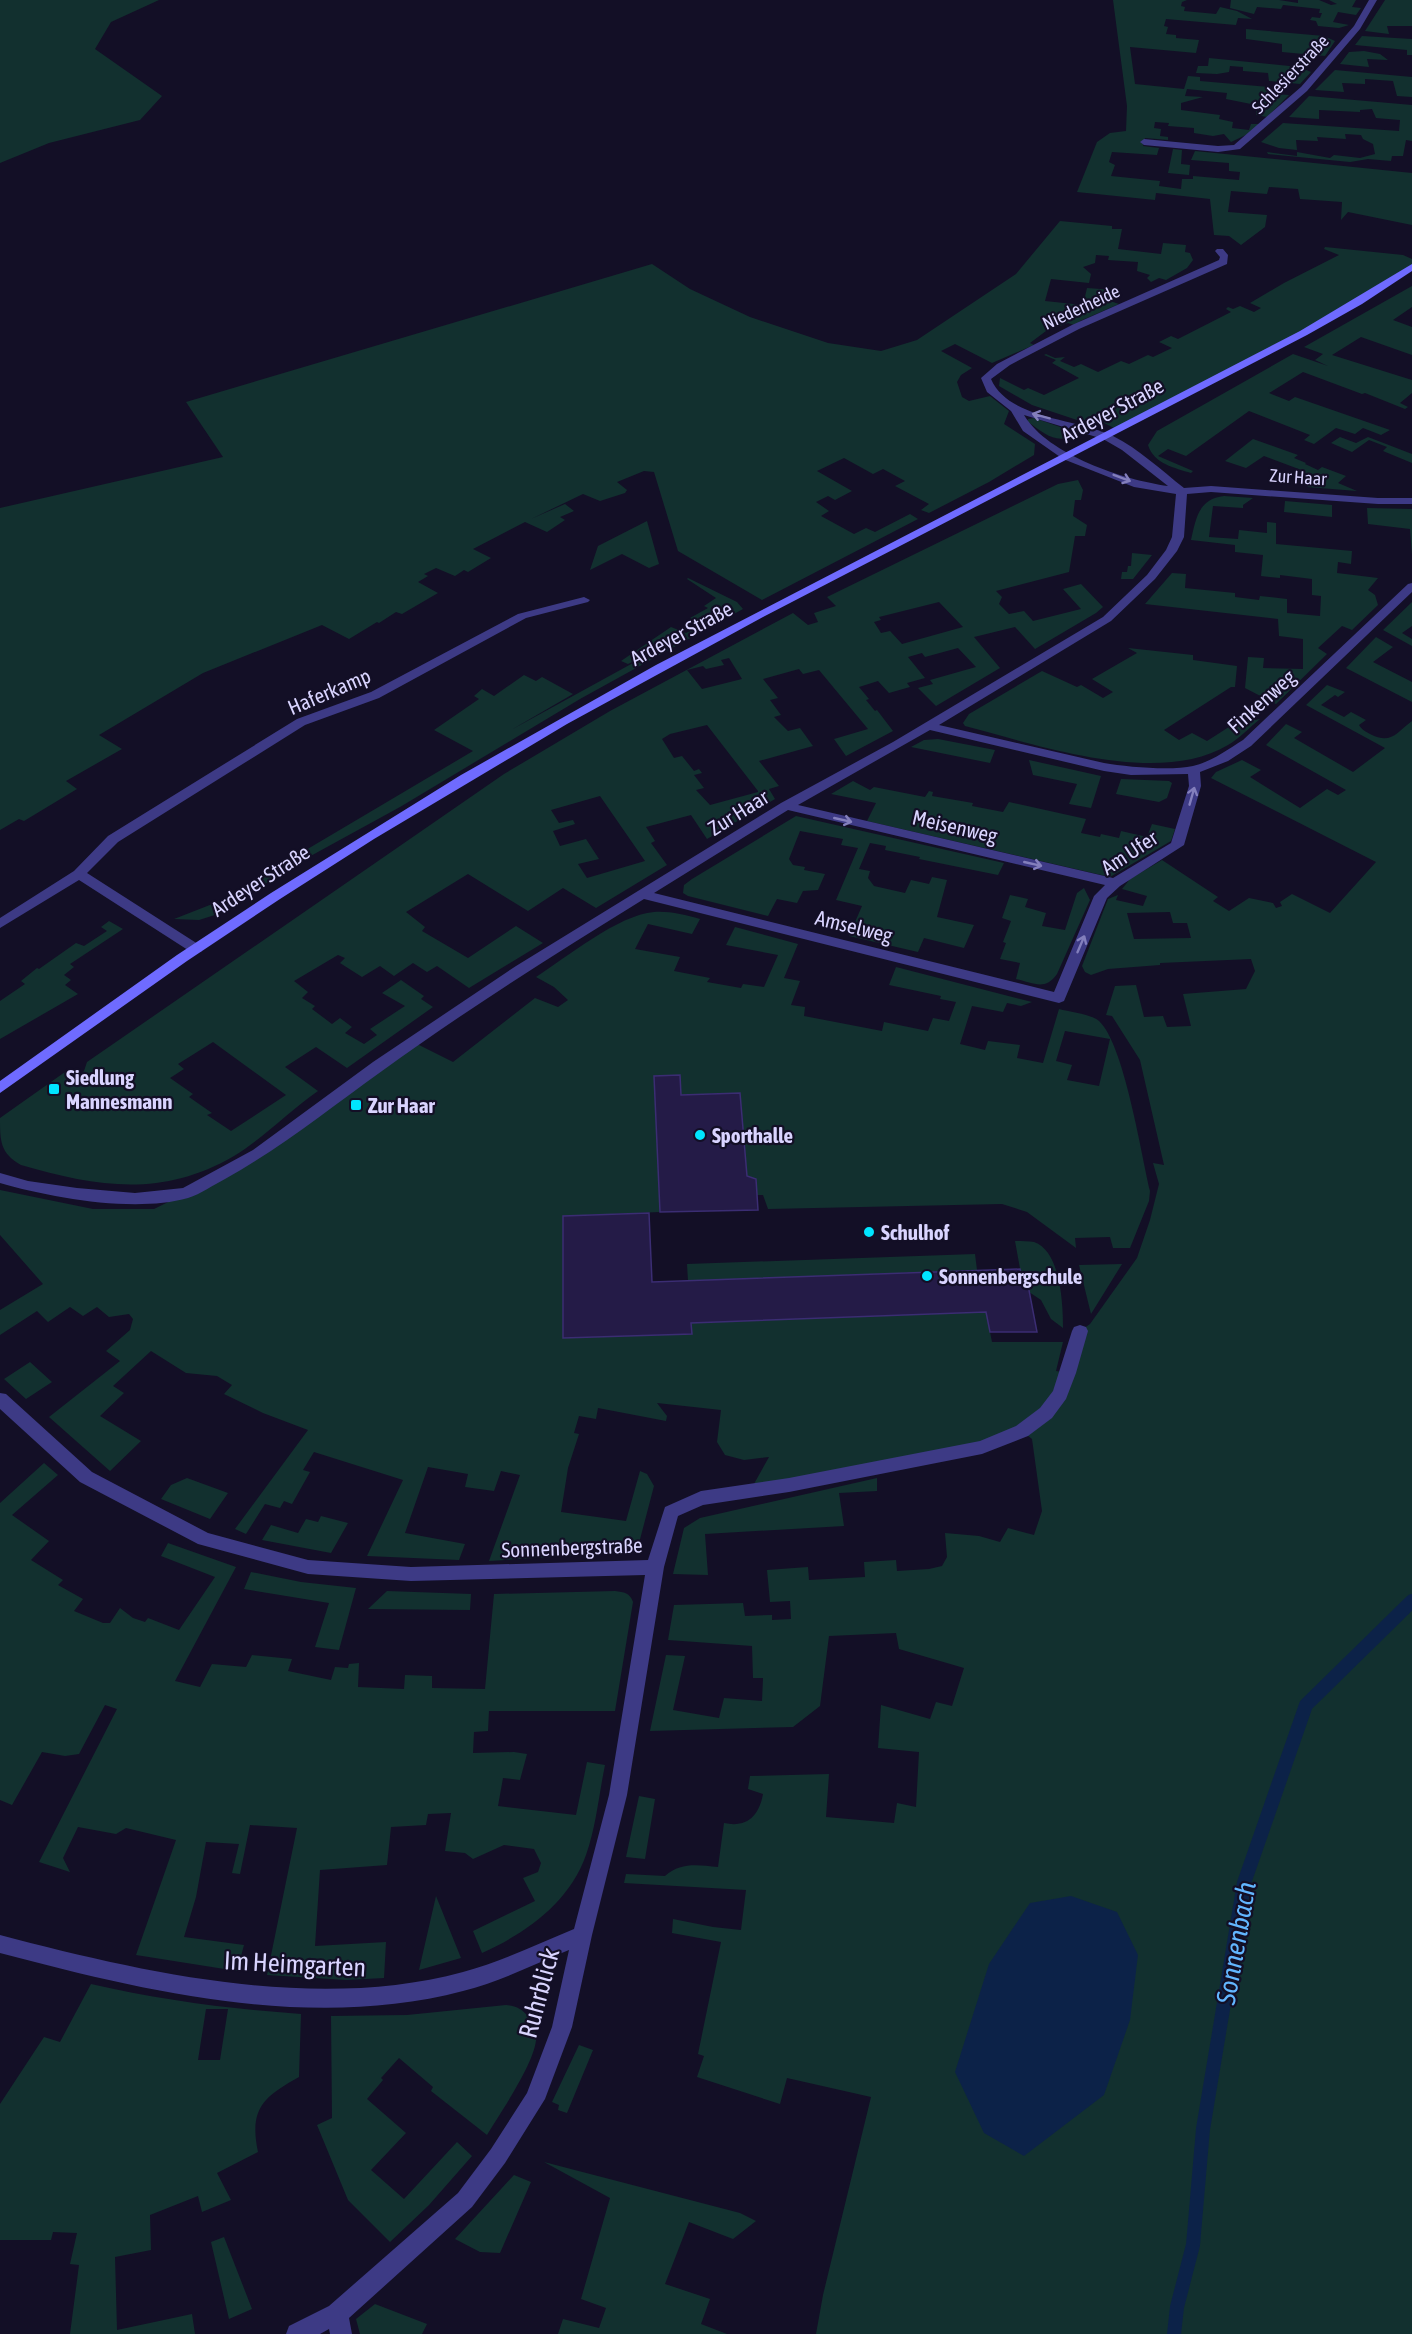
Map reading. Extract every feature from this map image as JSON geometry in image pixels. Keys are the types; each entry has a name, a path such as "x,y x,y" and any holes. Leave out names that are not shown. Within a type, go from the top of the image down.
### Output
{"main road":[{"name":"Ardeyer Straße","path":"0,1088 196,948 307,874 567,717 669,662 1107,437 1327,318 1412,267"}],"street":[{"name":"Schlesierstraße","path":"1144,142 1218,149 1237,147 1304,89 1357,27 1373,0"},
{"name":"Niederheide","path":"1067,457 1027,429 1015,409 991,390 986,378 993,370 1059,334 1224,262 1225,257 1220,251"},
{"name":"Niederheide","path":"1015,409 1107,437"},
{"path":"1107,437 1126,448 1182,491"},
{"name":"Zur Haar","path":"1067,457 1138,485 1182,491 1211,489 1378,501 1412,501"},
{"name":"Zur Haar","path":"0,1178 28,1186 77,1194 135,1199 186,1192 258,1154 431,1030 521,969 640,894 786,806 1035,664 1107,619 1151,577 1174,545 1178,537 1182,491"},
{"name":"Finkenweg","path":"927,726 1104,767 1131,771 1194,770 1224,758 1248,743 1412,586"},
{"name":"Haferkamp","path":"0,924 79,874 113,839 301,722 375,696 522,616 584,600"},
{"name":"Am Ufer","path":"1059,998 1101,896 1115,883 1177,845 1195,786 1194,770"},
{"name":"Meisenweg","path":"786,806 1115,883"},
{"path":"79,874 196,948"},
{"name":"Amselweg","path":"640,894 1059,998"},
{"name":"Sonnenbergstraße","path":"0,1399 86,1477 204,1539 308,1567 411,1574 655,1567 671,1512 701,1498 789,1485 982,1447 1022,1431 1046,1413 1060,1394 1080,1331"},
{"name":"Ruhrblick","path":"297,2334 339,2324 465,2200 498,2156 535,2099 562,2027 582,1935 618,1795 655,1567"},
{"name":"Im Heimgarten","path":"0,1944 114,1972 188,1985 250,1993 343,1998 404,1993 471,1980 582,1935"}],"green space":[{"path":"0,0 159,0 111,22 95,49 162,96 140,120 49,143 0,163"},
{"path":"1113,0 1187,0 1182,2 1181,6 1185,7 1184,11 1216,14 1220,7 1237,11 1252,19 1238,18 1236,25 1166,19 1164,26 1168,27 1166,34 1176,35 1176,38 1199,40 1196,53 1130,47 1135,84 1184,89 1188,76 1200,77 1200,81 1269,87 1272,88 1274,94 1289,95 1267,117 1256,115 1256,105 1226,99 1227,93 1187,89 1185,96 1203,97 1181,103 1181,110 1220,115 1219,119 1233,122 1232,128 1249,130 1251,124 1259,124 1250,133 1231,142 1224,134 1213,136 1194,133 1194,128 1168,126 1169,123 1155,122 1154,128 1161,129 1160,136 1168,137 1168,140 1145,138 1143,146 1159,148 1157,155 1112,152 1109,162 1115,165 1111,176 1160,181 1159,186 1181,189 1182,179 1193,179 1193,176 1239,180 1240,172 1229,171 1229,163 1191,160 1195,151 1412,173 1412,225 1348,212 1341,220 1342,202 1300,199 1298,189 1269,187 1267,194 1231,191 1228,212 1267,215 1265,227 1241,245 1229,236 1214,235 1210,199 1156,193 1155,200 1077,192 1097,142 1110,133 1126,131 1127,106"},
{"path":"1231,0 1279,0 1298,3 1298,0 1319,0 1331,5 1337,4 1329,0 1356,0 1352,7 1361,8 1356,15 1338,12 1333,22 1349,25 1339,28 1318,26 1316,21 1310,20 1312,17 1320,18 1322,13 1319,13 1320,9 1283,5 1281,9 1257,7 1254,14 1230,8"},
{"path":"1385,0 1412,0 1412,26 1387,26 1389,34 1365,31"},
{"path":"1246,29 1324,36 1335,41 1325,56 1282,52 1282,44 1246,39"},
{"path":"1362,36 1412,39 1412,55 1407,55 1407,50 1355,45"},
{"path":"1364,51 1380,54 1388,60 1367,59 1369,67 1340,64 1349,52"},
{"path":"1209,58 1299,67 1311,72 1300,84 1269,81 1268,73 1243,71 1243,67 1230,66 1229,72 1217,74 1196,73 1198,66 1208,66"},
{"path":"1335,70 1412,77 1412,97 1397,96 1393,81 1365,79 1365,84 1342,83 1344,92 1315,90"},
{"path":"1309,96 1412,105 1412,141 1406,140 1403,156 1392,156 1391,161 1368,159 1350,162 1268,154 1267,152 1297,156 1297,152 1330,158 1334,155 1360,158 1375,154 1373,144 1363,139 1361,135 1345,134 1346,139 1317,137 1318,141 1296,140 1297,150 1279,148 1261,142 1283,123 1399,131 1400,120 1376,118 1372,109 1360,110 1360,112 1319,110 1319,119 1289,117"},
{"path":"1173,149 1182,150 1181,164 1190,165 1189,175 1168,173"},
{"path":"1060,221 1122,229 1118,249 1161,254 1163,243 1186,245 1185,252 1190,253 1193,260 1187,268 1166,280 1159,278 1151,282 1147,278 1150,275 1137,271 1138,262 1108,260 1109,256 1096,255 1095,263 1083,267 1091,274 1089,283 1051,279 1045,301 1083,305 1087,288 1114,290 1104,294 1115,298 1110,301 1119,304 1080,321 1077,326 1068,323 1046,331 1030,343 1034,345 992,363 955,344 941,351 972,368 961,375 957,382 962,397 969,401 990,396 1009,411 1004,424 1035,444 1034,455 989,482 929,513 921,510 929,504 895,486 905,481 883,469 873,474 844,458 817,471 852,491 835,500 828,496 816,502 829,511 821,516 854,534 866,528 875,532 910,514 918,519 762,600 678,551 654,472 644,471 617,482 627,490 625,493 600,501 583,494 531,519 565,504 574,511 560,517 565,520 547,532 525,522 473,549 491,558 468,572 464,570 455,576 436,568 424,574 428,576 418,582 438,593 402,614 396,612 349,639 322,625 203,673 99,735 122,749 66,781 77,789 24,821 19,819 0,830 0,508 223,457 186,402 652,264 690,289 750,317 828,343 881,351 917,340 1016,274"},
{"path":"1325,247 1403,255 1412,259 1412,267 1327,318 1118,430 1100,421 1077,420 1032,405 999,386 1000,378 1024,390 1028,388 1044,395 1079,378 1052,363 1056,360 1044,355 1046,354 1055,358 1065,357 1060,361 1074,367 1081,364 1098,372 1121,361 1129,364 1148,355 1153,357 1172,348 1159,342 1171,336 1178,339 1231,312 1226,309 1228,307 1233,309 1240,306 1254,312 1261,308 1250,303 1339,255 1324,249"},
{"path":"1412,286 1412,307 1393,320 1412,327 1412,355 1361,337 1332,355 1412,380 1412,393 1400,403 1408,407 1405,409 1303,372 1269,393 1289,401 1295,397 1390,430 1381,435 1363,428 1355,434 1336,428 1314,444 1304,440 1310,435 1249,411 1186,456 1168,449 1158,456 1193,471 1191,473 1160,461 1151,451 1148,445 1157,431 1293,354 1328,366 1315,360 1323,354 1304,347"},
{"path":"1034,418 1072,431 1073,436 1061,439 1050,436 1028,422 1028,419"},
{"path":"1340,437 1356,443 1368,437 1412,454 1412,463 1383,451 1387,447 1369,440 1352,452 1331,443"},
{"path":"1253,439 1298,455 1294,458 1318,470 1322,467 1346,476 1338,483 1357,491 1307,487 1316,480 1302,474 1304,471 1264,456 1246,468 1225,461"},
{"path":"1078,480 1083,490 1081,500 1075,500 1073,516 1087,525 1085,536 1075,536 1069,572 996,591 1002,597 999,604 1009,614 1024,611 1033,621 1081,609 1063,589 1081,584 1103,607 1096,613 1035,649 1015,627 974,637 1000,668 936,706 918,688 933,684 930,680 976,667 958,648 925,657 922,653 908,657 925,678 907,683 910,687 889,693 878,681 859,687 869,699 866,700 893,731 846,756 834,739 868,729 819,670 803,674 799,669 763,679 778,698 770,700 781,715 774,717 788,731 800,728 813,746 759,761 779,786 769,789 775,799 707,839 691,815 646,827 655,841 651,843 667,865 596,908 563,888 528,911 468,874 406,912 425,927 422,931 468,958 516,926 543,943 469,988 437,966 427,972 413,963 394,976 380,966 362,977 340,963 345,958 338,955 294,981 308,992 302,998 315,1006 312,1009 332,1024 340,1018 352,1027 345,1033 364,1044 377,1035 370,1029 405,1006 382,993 401,980 424,996 421,999 433,1007 347,1068 316,1047 285,1067 318,1091 234,1156 181,1178 155,1183 129,1184 103,1183 49,1173 21,1165 5,1151 1,1140 0,1118 65,1072 79,1076 84,1071 87,1062 504,774 610,711 793,613 808,625 818,622 814,613 836,606 827,597 1058,484","holes":["939,602 963,627 902,644 890,631 881,633 874,622 881,620 879,617","729,658 742,679 702,689 687,670 703,666 706,669 724,665 721,660","707,725 758,792 710,805 696,790 704,788 694,775 702,773 699,769 694,771 682,756 674,758 662,739 670,734","600,796 645,861 587,878 578,864 599,859 586,839 560,846 553,831 575,824 573,820 559,823 551,810","213,1042 286,1095 231,1131 207,1115 212,1113 189,1097 193,1094 170,1078 184,1069 178,1064"]},
{"path":"1224,496 1253,498 1243,505 1243,508 1213,506 1209,537 1238,539 1239,530 1267,533 1267,522 1276,523 1276,544 1352,551 1351,564 1338,562 1337,573 1378,578 1368,590 1375,595 1378,605 1352,630 1342,626 1318,648 1327,654 1276,704 1245,688 1248,657 1264,658 1263,668 1303,669 1303,639 1279,636 1278,619 1145,604 1172,573 1186,574 1185,588 1235,593 1235,597 1259,600 1260,596 1287,599 1287,613 1320,616 1321,596 1312,595 1312,579 1280,575 1280,578 1261,576 1263,555 1235,552 1235,545 1191,540 1203,506 1215,498"},
{"path":"1285,501 1332,505 1332,517 1284,512"},
{"path":"1367,508 1412,509 1412,555 1410,529 1368,524"},
{"path":"647,521 659,564 649,568 622,554 590,570 598,546"},
{"path":"1132,553 1152,555 1133,579 1121,579 1122,572 1127,572 1128,566 1131,566"},
{"path":"688,578 737,602 743,609 580,699 400,807 296,864 218,914 199,920 174,919 220,901 473,751 434,730 479,699 474,696 482,689 494,696 524,675 536,681 542,677 573,694 511,730 653,652 628,664 621,661 671,627 686,633 702,625 690,618 708,608 704,606 716,598"},
{"path":"1412,602 1412,626 1402,633 1412,639 1412,646 1383,630"},
{"path":"1376,637 1393,647 1373,662 1412,682 1412,702 1346,668"},
{"path":"1128,648 1193,655 1193,660 1237,666 1235,687 1231,687 1164,730 1179,740 1192,733 1207,741 1243,718 1249,721 1260,719 1228,745 1200,757 1168,762 1133,762 1098,758 1027,743 965,726 963,723 969,714 1042,671 1077,687 1081,685 1103,698 1113,692 1092,679 1137,653"},
{"path":"1327,685 1345,692 1338,697 1335,695 1321,705 1344,717 1351,712 1366,720 1359,725 1377,737 1393,736 1412,721 1412,2334 816,2334 823,2295 871,2097 787,2078 780,2104 697,2077 704,2056 698,2054 721,1942 672,1933 673,1919 741,1930 746,1890 624,1883 626,1874 665,1876 683,1866 718,1867 724,1823 739,1824 751,1819 761,1802 763,1794 748,1789 750,1776 829,1774 826,1817 894,1823 897,1803 916,1807 919,1752 878,1748 881,1705 930,1719 936,1702 952,1706 964,1668 899,1649 896,1633 829,1636 820,1706 793,1727 650,1731 666,1655 685,1656 673,1710 719,1718 724,1698 762,1701 763,1678 753,1678 752,1646 668,1640 674,1605 743,1603 745,1616 772,1615 772,1620 791,1619 790,1601 770,1602 767,1570 808,1567 809,1580 865,1577 864,1562 896,1560 897,1571 929,1569 942,1566 947,1557 945,1533 979,1536 1000,1542 1008,1528 1034,1535 1042,1511 1032,1439 1022,1431 982,1447 750,1491 769,1457 744,1460 725,1455 717,1442 721,1410 657,1403 667,1416 666,1421 598,1408 596,1419 579,1416 574,1433 579,1434 568,1468 561,1512 626,1521 640,1471 647,1474 654,1486 638,1547 633,1552 489,1561 520,1475 501,1471 494,1491 465,1487 468,1474 428,1467 405,1533 465,1544 459,1560 367,1556 403,1480 314,1452 303,1470 310,1472 292,1504 284,1501 280,1508 265,1504 246,1534 235,1529 308,1430 263,1413 224,1394 232,1385 217,1376 186,1373 151,1351 113,1386 124,1393 100,1416 141,1441 110,1471 49,1417 120,1361 106,1351 130,1330 133,1319 129,1314 109,1317 97,1307 83,1316 70,1307 48,1322 37,1311 0,1335 0,1310 43,1284 0,1235 0,1190 93,1209 154,1209 211,1181 413,1042 453,1062 535,998 558,1007 568,1000 554,987 536,977 593,938 625,921 640,915 666,912 700,919 692,934 648,924 635,949 680,957 674,971 710,978 707,982 741,988 743,984 764,987 778,955 726,945 735,927 798,944 784,978 800,981 791,1005 805,1007 804,1016 882,1031 884,1022 928,1031 933,1018 949,1021 956,1002 940,999 941,996 889,985 896,967 1032,1002 1021,1006 1007,1003 1003,1012 972,1006 960,1044 985,1050 988,1041 1020,1045 1017,1058 1043,1063 1059,1009 1086,1015 1099,1021 1108,1033 1124,1075 1150,1191 1149,1201 1130,1248 1113,1248 1110,1237 1075,1238 1076,1248 1027,1212 1002,1204 768,1209 763,1195 757,1195 756,1179 747,1176 740,1093 681,1095 679,1075 655,1076 660,1212 563,1216 563,1338 691,1334 691,1323 986,1312 992,1342 1063,1342 1056,1371 1068,1373 1080,1331 1090,1324 1137,1258 1159,1184 1153,1163 1164,1165 1140,1060 1112,1016 1106,1015 1115,986 1136,985 1144,1017 1163,1016 1167,1027 1191,1026 1183,994 1246,989 1255,971 1251,959 1160,963 1160,965 1108,969 1091,975 1085,972 1082,966 1108,899 1118,895 1116,900 1143,906 1147,896 1122,889 1130,879 1162,860 1218,897 1213,901 1229,911 1249,898 1273,903 1276,908 1282,906 1280,902 1292,894 1330,913 1376,862 1211,778 1216,772 1242,760 1261,770 1250,777 1300,808 1327,789 1338,795 1346,790 1266,745 1286,724 1302,732 1294,738 1353,772 1385,748 1306,705","holes":["1170,912 1173,923 1187,923 1191,938 1134,939 1127,913","1065,1031 1110,1039 1099,1086 1067,1080 1072,1065 1056,1061"]},
{"path":"938,739 995,750 990,763 911,747 924,740"},
{"path":"1029,760 1101,776 1091,808 1069,804 1077,784 1033,775"},
{"path":"1121,779 1172,783 1167,798 1159,802 1116,794"},
{"path":"853,781 870,790 874,787 925,797 929,791 933,792 932,796 973,803 972,806 1003,812 1009,802 1086,819 1081,833 1100,837 1101,834 1119,838 1121,831 1147,837 1152,824 1175,829 1171,841 1110,877 867,821 876,803 831,794"},
{"path":"796,816 1004,863 998,875 919,859 920,857 885,850 886,846 870,843 859,869 870,871 868,878 874,886 905,893 911,880 929,884 932,877 947,880 937,917 974,925 964,948 924,938 918,952 849,936 862,906 836,900 858,848 841,845 843,839 800,831 789,859 793,865 805,867 804,870 825,874 818,890 803,891 797,903 777,899 768,916 683,893 684,885 692,879"},
{"path":"1084,888 1090,900 1057,974 1044,984 1016,979 1020,963 1000,959 1006,943 1003,942 1011,921 1002,918 1010,895 1028,899 1025,907 1046,913 1042,926 1065,930 1077,893"},
{"path":"109,921 123,929 70,964 74,967 64,975 71,980 65,985 78,994 0,1039 0,1001 25,984 21,981 37,968 39,969 76,943 84,946 107,931 101,927"},
{"path":"1015,1241 1034,1242 1043,1247 1050,1256 1059,1280 1063,1328 1051,1319 1041,1300 1029,1292 1028,1285 1023,1285"},
{"path":"975,1254 977,1270 688,1281 687,1264"},
{"path":"1122,1264 1091,1314 1079,1265"},
{"path":"30,1362 52,1382 26,1399 4,1379"},
{"path":"44,1463 58,1475 12,1515 49,1541 31,1560 63,1580 58,1585 83,1599 74,1611 103,1623 110,1623 120,1608 133,1618 145,1622 148,1618 179,1630 215,1577 161,1556 168,1543 236,1567 175,1681 200,1687 212,1664 246,1667 252,1655 292,1659 288,1671 331,1680 335,1667 348,1668 349,1664 359,1663 358,1687 404,1689 405,1675 432,1676 432,1688 485,1689 494,1594 615,1591 628,1595 633,1602 615,1711 489,1711 488,1731 474,1732 473,1753 527,1754 520,1780 503,1778 498,1806 576,1815 587,1762 605,1765 595,1822 586,1855 569,1888 544,1915 530,1926 482,1953 473,1931 535,1901 523,1878 538,1872 541,1863 534,1849 504,1845 473,1859 465,1853 445,1851 451,1813 428,1814 426,1825 391,1827 387,1865 320,1870 315,1946 386,1942 384,1978 346,1980 267,1975 297,1828 250,1825 240,1874 232,1873 239,1844 206,1842 196,1897 184,1937 244,1945 237,1971 136,1955 176,1840 126,1828 116,1834 78,1827 63,1858 70,1872 39,1862 117,1709 105,1705 79,1754 65,1756 42,1752 12,1805 0,1800 0,1503"},
{"path":"187,1478 228,1493 210,1519 161,1499 171,1485"},
{"path":"877,1478 877,1491 839,1493 844,1526 705,1534 708,1575 673,1574 684,1528 700,1518"},
{"path":"321,1516 348,1523 331,1553 262,1540 271,1525 298,1533 306,1519 318,1522"},
{"path":"251,1572 301,1582 356,1588 339,1650 315,1647 329,1603 244,1589"},
{"path":"387,1591 471,1594 470,1610 368,1609"},
{"path":"639,1796 655,1799 645,1859 626,1857"},
{"path":"436,1896 461,1958 419,1970"},
{"path":"91,1984 195,2003 301,2014 299,2077 276,2091 262,2106 256,2125 258,2152 217,2173 231,2200 202,2212 198,2196 150,2215 151,2250 115,2257 117,2330 192,2314 195,2334 70,2334 79,2265 70,2264 77,2233 53,2232 51,2240 0,2240 0,2104 44,2037 60,2042","holes":["206,2009 228,2009 220,2060 198,2060"]},
{"path":"506,2005 519,2009 529,2018 536,2035 535,2045 517,2086 487,2135 431,2091 433,2087 399,2058 381,2078 383,2080 367,2099 406,2133 371,2170 404,2199 457,2142 472,2156 429,2205 390,2242 348,2200 317,2125 332,2118 331,2016 407,2015"},
{"path":"579,2045 593,2050 567,2113 558,2110 559,2105 552,2102"},
{"path":"544,2162 740,2213 756,2221 733,2239 689,2222 665,2284 710,2299 701,2324 727,2334 558,2334 563,2319 599,2328 606,2308 581,2299 610,2198"},
{"path":"514,2175 531,2182 500,2253 480,2252 455,2239"},
{"path":"224,2237 252,2309 229,2319 211,2242"},
{"path":"375,2304 427,2324 422,2334 360,2334 356,2319"}],"water":[{"path":"1071,1896 1117,1912 1138,1955 1130,2020 1104,2095 1024,2156 984,2133 955,2072 989,1964 1030,1903"}],"building":[{"name":"Sporthalle","path":"680,1075 681,1095 740,1093 747,1176 756,1179 758,1210 660,1212 654,1076"},
{"name":"Sonnenbergschule","path":"649,1213 652,1282 1020,1269 1023,1285 1028,1285 1037,1332 990,1332 986,1312 691,1323 692,1334 563,1338 563,1216"}],"waterway":[{"name":"Sonnenbach","path":"1174,2334 1177,2307 1193,2245 1203,2129 1244,1883 1306,1705 1412,1601"}],"place":[{"name":"Siedlung Mannesmann","path":"54,1089"},
{"name":"Zur Haar","path":"356,1105"},
{"name":"Sporthalle","path":"700,1135"},
{"name":"Schulhof","path":"869,1232"},
{"name":"Sonnenbergschule","path":"927,1276"}]}
